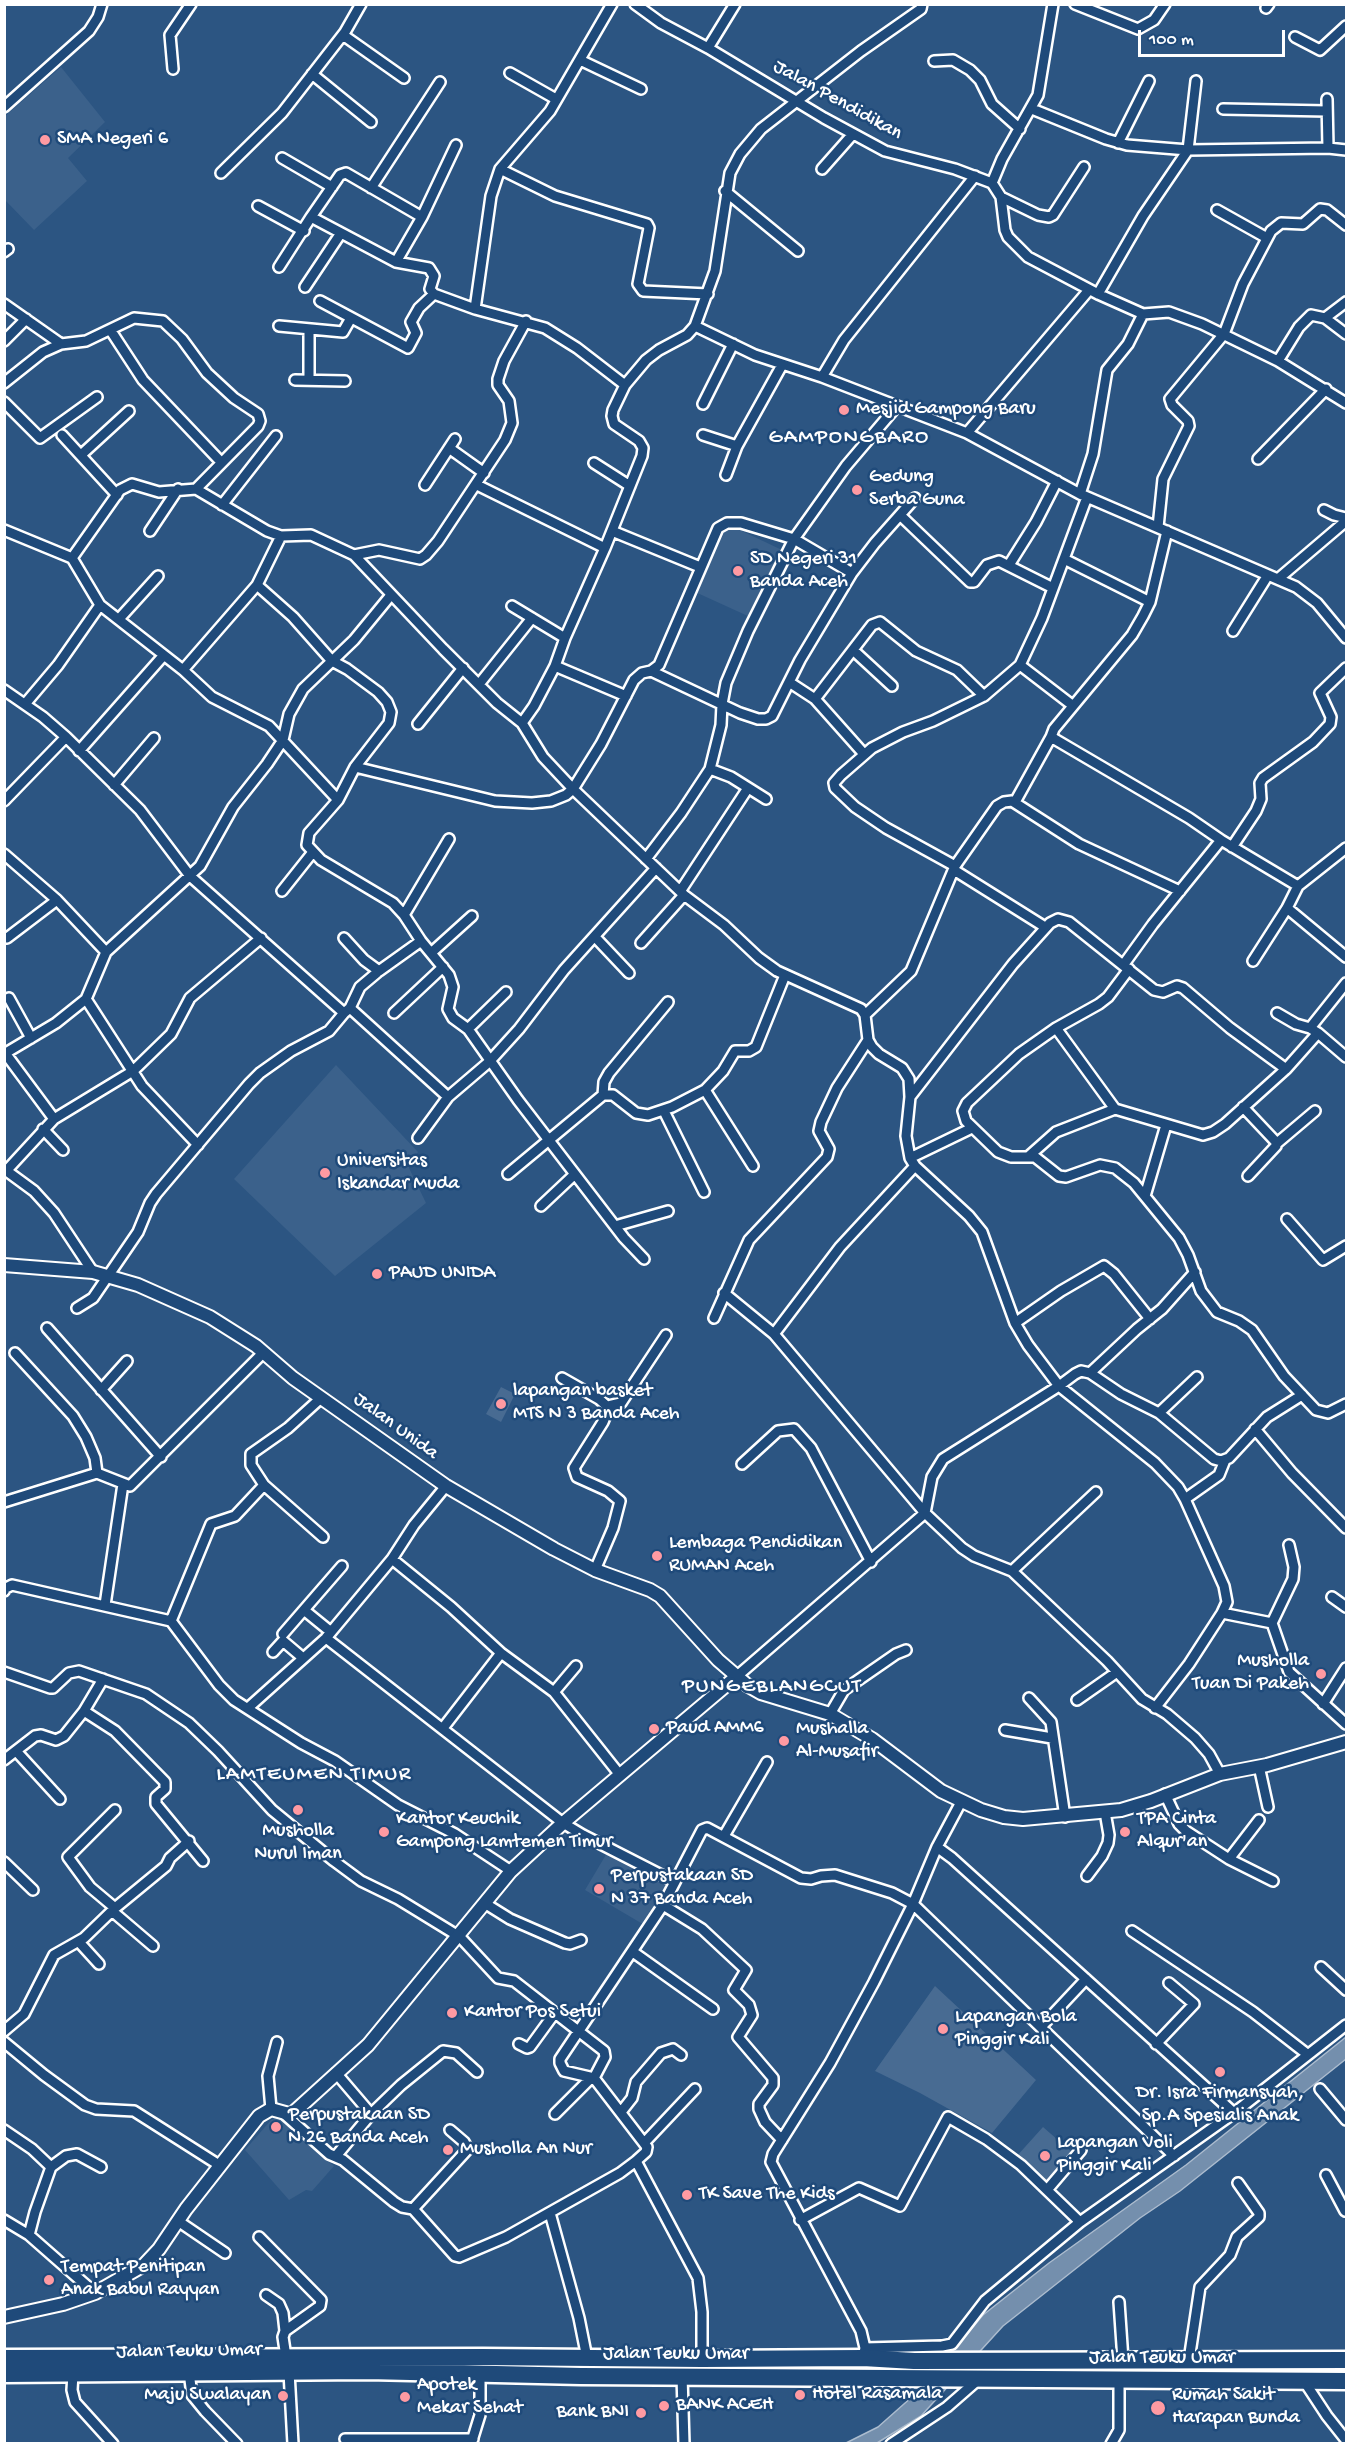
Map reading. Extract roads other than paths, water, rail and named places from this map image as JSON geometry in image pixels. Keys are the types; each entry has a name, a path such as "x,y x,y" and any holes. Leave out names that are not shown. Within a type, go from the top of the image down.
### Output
{"highway":[{"name":"Jalan Teuku Umar","path":"4,2374 189,2372 288,2365 586,2358 702,2359 864,2353 914,2361 1347,2360"},
{"name":"Jalan Teuku Umar","path":"4,2358 288,2365 480,2373 1347,2381"},
{"path":"995,2360 1004,2378"}],"street":[{"path":"4,107 89,32 98,17 102,4"},
{"path":"173,69 170,35 191,4"},
{"path":"221,173 282,113 343,35 361,4"},
{"path":"475,309 491,196 500,169 550,111 612,4"},
{"name":"Jalan Pendidikan","path":"635,4 661,23 885,151 975,176 992,183"},
{"path":"708,48 735,4"},
{"path":"522,723 534,706 555,666 642,456 643,448 636,439 614,424 612,416 625,385 653,354 675,343 695,326 708,294 720,246 725,191 730,173 753,138 861,51 921,9 922,4"},
{"path":"1053,4 1041,85 1032,109 1002,159 992,183 1001,197 1005,230 1016,248 1028,257 1094,292 1143,314 1169,312 1224,334 1278,361 1347,403"},
{"path":"1075,4 1138,29 1154,20 1165,4"},
{"path":"1295,37 1320,50 1347,26"},
{"path":"343,35 404,78"},
{"path":"580,60 641,89"},
{"path":"934,61 953,60 970,70 981,80 992,104 1020,129"},
{"path":"510,73 556,99"},
{"path":"312,74 371,122"},
{"path":"1118,143 1149,81"},
{"path":"967,433 1094,292 1188,150 1196,81"},
{"path":"371,188 440,82"},
{"path":"1327,99 1328,148"},
{"path":"1032,109 1118,143 1188,150 1328,148 1347,150"},
{"path":"1223,109 1328,111"},
{"path":"822,168 853,134"},
{"path":"396,262 422,216 456,145"},
{"path":"282,158 332,187"},
{"path":"1001,197 1038,215 1049,217 1053,215 1084,167"},
{"path":"500,169 555,196 647,224 649,228 638,284 643,291 708,294"},
{"path":"279,267 343,173 422,216"},
{"path":"822,377 844,340 975,176"},
{"path":"725,191 798,251"},
{"path":"258,206 303,231"},
{"path":"1015,802 1054,729 1132,635 1150,602 1162,529 1163,479 1189,426 1188,421 1172,405 1170,399 1224,334 1243,284 1267,238 1279,223 1301,224 1320,209 1327,210 1347,225"},
{"path":"1217,210 1267,238"},
{"path":"311,217 396,262 429,268 434,276 430,289 434,294 475,309 545,328 577,348 625,385"},
{"path":"305,287 340,233"},
{"path":"320,301 408,348 416,333 411,322 419,308 434,294"},
{"path":"1325,318 1347,302"},
{"path":"4,304 62,344"},
{"path":"1045,927 955,868 855,807 837,790 836,781 864,754 903,732 933,721 984,696 1020,665 1064,559 1084,496 1099,428 1107,370 1128,344 1143,314"},
{"path":"1278,361 1306,318 1314,314 1325,318 1347,334"},
{"path":"4,383 43,352 62,344 86,342 134,318 163,321 182,339 207,374 234,398 258,414 260,421 258,426 196,489"},
{"path":"279,326 343,332 351,318"},
{"path":"4,341 26,320"},
{"path":"354,555 380,550 410,559 423,558 438,541 477,485 505,440 512,423 509,401 498,385 498,379 504,361 526,321"},
{"path":"695,326 782,365 822,377 967,433 1084,496 1278,579 1309,596 1347,638"},
{"path":"309,329 309,380"},
{"path":"111,331 143,380 221,462"},
{"path":"703,404 733,344"},
{"path":"726,475 737,446 782,365"},
{"path":"295,380 345,381"},
{"path":"1258,459 1326,389"},
{"path":"4,402 40,438 97,397"},
{"path":"646,859 681,813 710,769 721,725 726,683 748,631 794,539 846,466 897,406"},
{"path":"81,455 129,411"},
{"path":"62,435 117,495"},
{"path":"703,435 737,446"},
{"path":"222,505 276,436"},
{"path":"425,485 455,439"},
{"path":"449,448 484,473"},
{"path":"594,463 630,486"},
{"path":"1009,566 1036,522 1057,481"},
{"path":"72,558 120,490 132,484 159,492 196,489 281,536 311,535 354,555 497,703 522,723 543,758 573,789 683,893 768,966 858,1006 865,1015 868,1040 875,1051 905,1072 909,1079 910,1097 906,1136 912,1162 969,1216 982,1232 1007,1307 1028,1345 1059,1386 1155,1463 1178,1487 1226,1593 1227,1602 1222,1613 1189,1664 1155,1708"},
{"path":"477,485 605,548"},
{"path":"150,531 178,489"},
{"path":"651,671 740,713 766,719 772,716 852,573 915,498"},
{"path":"1324,510 1347,519"},
{"path":"900,515 970,582 974,582 992,563 999,561 1053,588"},
{"path":"1278,579 1347,519"},
{"path":"355,767 477,797 513,803 551,801 573,789 601,744 639,674 651,671 661,662 718,528 727,523 741,523 794,539 852,573"},
{"path":"4,530 72,558 100,605 183,670 212,697 236,711 259,719 283,740 338,800"},
{"path":"612,531 700,567"},
{"path":"183,670 257,585 281,536"},
{"path":"1064,559 1150,602"},
{"path":"1233,631 1268,575"},
{"path":"119,619 158,576"},
{"path":"257,585 293,617 332,661 378,692 387,702 391,712 389,723 355,767 338,800 309,832 307,845 321,860 393,903 405,915 421,941 443,967 453,987 448,1003 449,1013 456,1022 468,1029 489,1062 615,1226 644,1259"},
{"path":"54,1119 5,1054 56,1023 86,999 106,952 190,876 205,858 233,807 283,740 295,701 309,681 354,640 391,595"},
{"path":"25,704 58,665 100,605"},
{"path":"512,606 565,638"},
{"path":"480,683 532,618"},
{"path":"814,699 872,625 880,622 916,651 957,670 984,696"},
{"path":"854,650 892,686"},
{"path":"80,751 164,655"},
{"path":"1020,665 1072,705"},
{"path":"555,666 626,696"},
{"path":"418,724 463,668"},
{"path":"1233,847 1257,811 1260,783 1263,778 1312,742 1330,724 1331,717 1321,700 1320,693 1347,668"},
{"path":"789,682 814,699 864,754"},
{"path":"4,690 66,737 140,810 190,876 448,1097"},
{"path":"4,801 66,737"},
{"path":"1051,737 1189,818 1298,886"},
{"path":"114,785 153,738"},
{"path":"710,769 730,777 766,799"},
{"path":"641,943 683,893 748,789"},
{"path":"865,1015 911,971 955,868 997,806 1007,801 1015,802 1079,844 1180,891"},
{"path":"405,915 449,839"},
{"path":"1221,840 1180,891 1107,997 1019,1054 967,1103 964,1107 964,1116 972,1128 998,1152 1005,1155 1029,1156 1039,1160 1062,1177 1094,1167 1112,1166 1134,1182 1179,1239 1195,1272 1201,1291 1215,1310 1220,1315 1239,1321 1252,1330 1284,1376 1316,1410 1328,1413 1347,1404"},
{"path":"1253,961 1287,908 1298,886 1347,848"},
{"path":"282,891 313,852"},
{"path":"4,854 57,900 106,952"},
{"path":"418,1138 448,1097 489,1062 530,1017 552,984 656,868"},
{"path":"7,938 57,900"},
{"path":"1287,908 1347,957"},
{"path":"431,952 472,916"},
{"path":"910,1097 1013,964 1045,927 1054,920 1066,920 1156,992 1181,986 1230,1028 1286,1069"},
{"path":"595,937 629,973"},
{"path":"93,1272 54,1213 34,1191 6,1169 54,1119 133,1071 171,1034 190,998 261,938"},
{"path":"344,938 364,960 379,971"},
{"path":"76,1308 93,1298 108,1278 138,1232 156,1194 260,1073 300,1045 329,1031 347,1010 360,987 421,941"},
{"path":"394,1013 443,967"},
{"path":"508,1174 603,1095 613,1095 636,1113 648,1115 664,1111 705,1090 723,1071 732,1053 737,1050 752,1050 756,1047 785,975"},
{"path":"1056,1028 1115,1108 1203,1135 1219,1129 1286,1069 1347,983"},
{"path":"468,1029 506,993"},
{"path":"9,998 31,1038"},
{"path":"86,999 158,1105 198,1145"},
{"path":"603,1095 604,1082 609,1073 668,1002"},
{"path":"1277,1013 1314,1031 1347,1057"},
{"path":"714,1318 749,1240 827,1157 829,1149 819,1131 820,1122 837,1088 868,1040"},
{"path":"705,1090 753,1166"},
{"path":"1243,1107 1276,1144"},
{"path":"1029,1156 1056,1132 1115,1108"},
{"path":"664,1111 704,1192"},
{"path":"1248,1176 1276,1144 1315,1112"},
{"path":"1145,1196 1166,1125"},
{"path":"774,1334 840,1246 912,1162 972,1128"},
{"path":"44,1129 63,1150"},
{"path":"541,1206 575,1174"},
{"path":"615,1226 668,1211"},
{"path":"1287,1219 1321,1259 1325,1260 1347,1246"},
{"name":"Jalan Unida","path":"4,1265 93,1272 138,1285 210,1317 242,1336 321,1398 446,1486 595,1570 650,1590 660,1596 736,1677 761,1693 831,1714 872,1739 940,1791 961,1802 1004,1817 1023,1819 1105,1812 1135,1807 1220,1774 1347,1742"},
{"path":"1015,1323 1061,1291 1104,1266 1114,1274 1150,1319"},
{"path":"1090,1373 1168,1303 1195,1272"},
{"path":"724,1293 774,1334 925,1513 962,1548 974,1556 1012,1571 1142,1699 1178,1721 1209,1754 1220,1774"},
{"path":"47,1328 161,1457"},
{"path":"562,1378 608,1406 621,1403 666,1335"},
{"path":"15,1353 73,1416 95,1458 97,1473"},
{"path":"4,1502 97,1473 130,1486 263,1353"},
{"path":"101,1390 127,1361"},
{"path":"4,2317 63,2304 95,2293 144,2265 159,2249 219,2164 259,2116 277,2111 293,2113 374,2040 512,1871 563,1823 871,1562 925,1513 932,1477 943,1459 1079,1372 1090,1373 1121,1394 1159,1413 1214,1459 1225,1460"},
{"path":"1159,1413 1197,1377"},
{"path":"1185,1499 1219,1476 1225,1460 1267,1417 1302,1395"},
{"path":"321,1398 288,1428 251,1454 251,1465 264,1485 323,1537"},
{"path":"595,1570 613,1528 620,1501 608,1491 577,1478 574,1468 603,1422 608,1406"},
{"path":"742,1464 778,1431 794,1429 811,1448 871,1562"},
{"path":"1255,1429 1292,1473 1347,1528"},
{"path":"105,1605 123,1484"},
{"path":"171,1621 211,1524 217,1520 227,1520 235,1516 264,1485"},
{"path":"248,1708 328,1635 392,1559 414,1525 446,1486"},
{"path":"1012,1571 1096,1492"},
{"path":"1289,1545 1294,1567 1293,1579 1272,1623 1289,1672 1347,1724"},
{"path":"392,1559 451,1607 501,1653 554,1692 620,1775"},
{"path":"283,1634 342,1566"},
{"path":"4,1591 10,1584 171,1621 219,1685 234,1700 301,1743 335,1761 398,1805 455,1834 512,1871"},
{"path":"1332,1597 1347,1607"},
{"path":"304,1610 328,1635 563,1823 675,1882"},
{"path":"1222,1613 1272,1623"},
{"path":"273,1652 283,1641 303,1658"},
{"path":"831,1714 844,1690 906,1650"},
{"path":"443,1728 501,1653"},
{"path":"554,1692 576,1666"},
{"path":"1323,1704 1347,1668"},
{"path":"4,1672 50,1688 74,1671 146,1694 189,1723 272,1810 334,1861 362,1881 398,1899 460,1936 498,1978 514,1981 605,2055 592,2078 555,2114"},
{"path":"1077,1700 1117,1672"},
{"path":"4,1760 35,1736 60,1739 84,1711 103,1679"},
{"path":"1029,1698 1051,1722 1065,1817"},
{"path":"84,1711 116,1731 165,1782 165,1789 154,1800 203,1861"},
{"path":"1005,1730 1052,1738"},
{"path":"16,1750 60,1799"},
{"path":"724,1836 767,1762"},
{"path":"1259,1766 1268,1807"},
{"path":"1165,1794 1179,1824 1186,1832 1229,1859 1273,1881"},
{"path":"961,1802 937,1847 913,1904 830,2063 782,2140 771,2162 861,2331 864,2353 952,2344 985,2301 1080,2222 1234,2113 1347,2025"},
{"path":"115,1810 69,1855 68,1859 90,1887 153,1946"},
{"path":"1087,1876 1102,1856 1108,1843 1105,1812"},
{"path":"1229,1859 1259,1820"},
{"path":"277,2042 268,2076 277,2111 329,2154 336,2156 394,2202 402,2207 413,2209 455,2256 459,2258 506,2237 620,2173 647,2149 645,2142 592,2078 564,2071 560,2063 566,2048 663,1905 704,1828 711,1828 801,1878 811,1879 835,1875 892,1893 913,1904 1174,2156"},
{"path":"4,2031 24,2014 54,1955 79,1942 114,1909 166,1866 170,1858 189,1841"},
{"path":"937,1847 1234,2113"},
{"path":"4,1862 33,1890"},
{"path":"486,1904 510,1918 565,1943 570,1944 581,1940"},
{"path":"663,1905 702,1929 746,1970 735,1984 734,1990 749,2005 752,2015 738,2037 773,2078 772,2088 759,2104 759,2109 765,2122 782,2140"},
{"path":"1132,1931 1253,2012 1307,2054"},
{"path":"79,1942 99,1964"},
{"path":"633,1952 713,2009"},
{"path":"1321,1967 1347,1990"},
{"path":"1041,2027 1086,1979"},
{"path":"1156,2044 1194,2004 1170,1983"},
{"path":"519,2044 530,2047 554,2014"},
{"path":"4,2042 44,2076 85,2105 96,2109 134,2111 219,2164"},
{"path":"621,2112 632,2098 636,2082 661,2053 673,2049 681,2055"},
{"path":"336,2156 372,2114 401,2085 443,2051 456,2053 477,2072"},
{"path":"336,2073 372,2114"},
{"path":"645,2142 695,2089"},
{"path":"1320,2090 1347,2120"},
{"path":"800,2220 859,2188 900,2206 948,2117 986,2139 1021,2165 1080,2222"},
{"path":"4,2130 32,2149 51,2168"},
{"path":"413,2209 468,2149 464,2142 450,2130"},
{"path":"1047,2190 1081,2150"},
{"path":"29,2235 34,2212 51,2168 66,2156 77,2154 101,2167"},
{"path":"636,2161 698,2278 702,2300 702,2359"},
{"path":"1326,2175 1346,2211"},
{"path":"1189,2360 1200,2287 1230,2255 1237,2237 1259,2217 1238,2183"},
{"path":"550,2213 579,2318 586,2358"},
{"path":"4,2220 29,2235 95,2293"},
{"path":"178,2221 225,2253"},
{"path":"259,2237 321,2300 320,2306 285,2331"},
{"path":"266,2295 279,2304 283,2313 285,2331 283,2337 288,2365 293,2444"},
{"path":"1119,2302 1124,2360"},
{"path":"189,2372 192,2395 204,2411 237,2444"},
{"path":"345,2439 472,2441 480,2415 480,2373"},
{"path":"73,2374 72,2390 75,2402 113,2444"},
{"path":"682,2375 684,2444"},
{"path":"891,2444 946,2407 977,2378"},
{"path":"1111,2444 1119,2430 1119,2380"},
{"path":"1304,2381 1327,2416 1347,2440"},
{"path":"98,2444 106,2436"}],"place":[{"name":"SMA Negeri 6","path":"45,140"},
{"name":"Mesjid Gampong Baru","path":"844,410"},
{"name":"Gedung Serba Guna","path":"857,490"},
{"name":"SD Negeri 31 Banda Aceh","path":"738,571"},
{"name":"Universitas Iskandar Muda","path":"325,1173"},
{"name":"PAUD UNIDA","path":"377,1274"},
{"name":"lapangan basket MTS N 3 Banda Aceh","path":"501,1404"},
{"name":"Lembaga Pendidikan RUMAN Aceh","path":"657,1556"},
{"name":"Musholla Tuan Di Pakeh","path":"1321,1674"},
{"name":"Paud AMM6","path":"654,1729"},
{"name":"Mushalla Al-Musafir","path":"784,1741"},
{"name":"Musholla Nurul Iman","path":"298,1810"},
{"name":"Kantor Keuchik Gampong Lamtemen Timur","path":"384,1832"},
{"name":"TPA Cinta Alqur'an","path":"1125,1832"},
{"name":"Perpustakaan SD N 37 Banda Aceh","path":"599,1889"},
{"name":"Kantor Pos Setui","path":"452,2013"},
{"name":"Lapangan Bola Pinggir Kali","path":"943,2029"},
{"name":"Dr. Isra Firmansyah, Sp.A Spesialis Anak","path":"1220,2072"},
{"name":"Perpustakaan SD N 26 Banda Aceh","path":"276,2127"},
{"name":"Musholla An Nur","path":"448,2150"},
{"name":"Lapangan Voli Pinggir Kali","path":"1045,2156"},
{"name":"TK Save The Kids","path":"687,2195"},
{"name":"Tempat Penitipan Anak Babul Rayyan","path":"49,2280"},
{"name":"Hotel Rasamala","path":"800,2395"},
{"name":"Maju Swalayan","path":"283,2396"},
{"name":"Apotek Mekar Sehat","path":"405,2397"},
{"name":"BANK ACEH","path":"664,2406"},
{"name":"Rumah Sakit Harapan Bunda","path":"1158,2408"},
{"name":"Bank BNI","path":"641,2413"}],"district":[{"name":"GAMPONGBARO","path":"849,439"},
{"name":"PUNGEBLANGCUT","path":"772,1688"},
{"name":"LAMTEUMEN TIMUR","path":"314,1776"}]}
